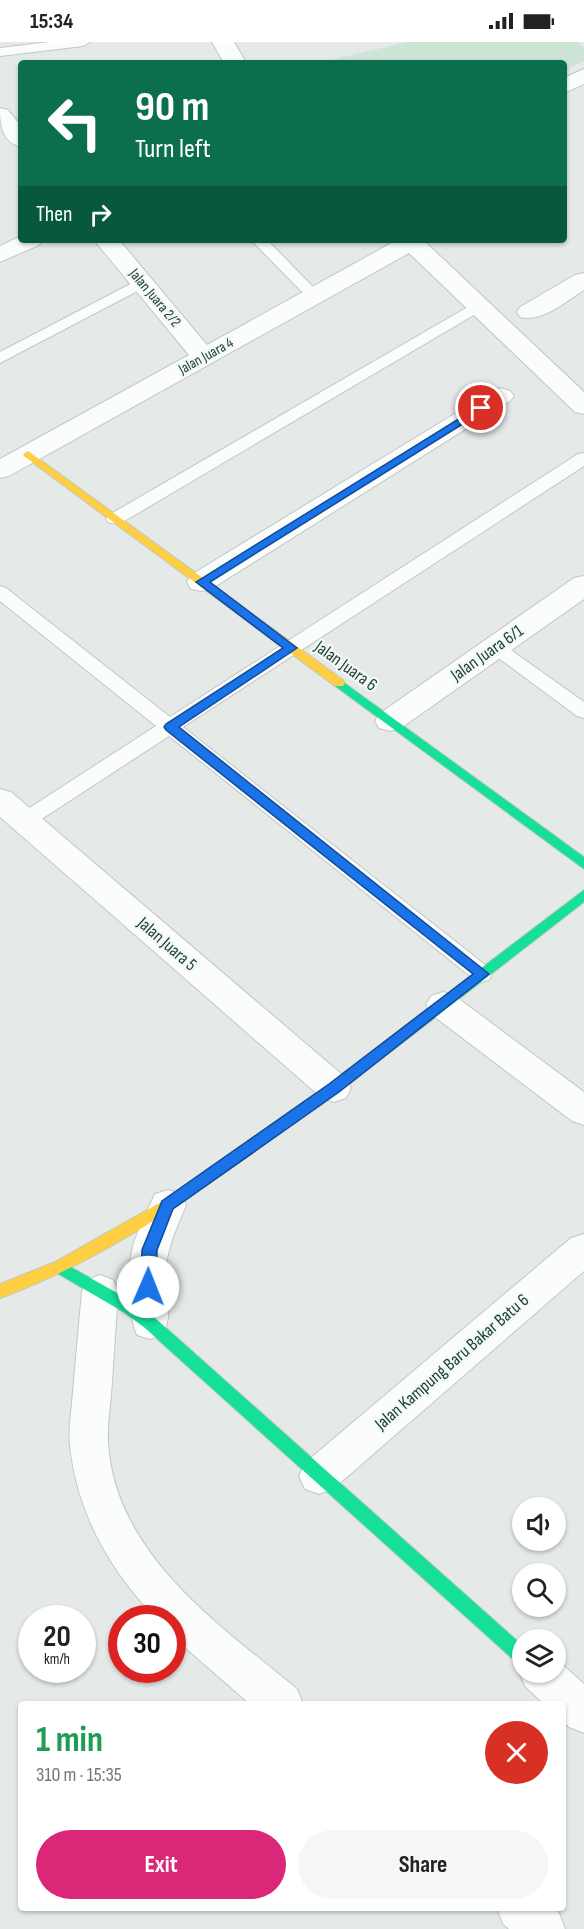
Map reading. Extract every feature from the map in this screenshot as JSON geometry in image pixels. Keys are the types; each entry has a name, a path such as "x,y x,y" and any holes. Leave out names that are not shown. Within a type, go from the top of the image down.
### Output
{"street":[{"path":"223,42 233,60"},
{"path":"0,115 18,112"},
{"path":"0,115 18,136"},
{"path":"0,255 25,243"},
{"name":"Jalan Juara 2/2","path":"109,243 204,357"},
{"name":"Jalan Juara 4","path":"0,470 407,243"},
{"path":"412,243 584,406"},
{"path":"530,312 584,280"},
{"path":"201,582 501,396"},
{"name":"Jalan Juara 6","path":"28,454 584,864"},
{"name":"Jalan Juara 6/1","path":"390,721 584,585"},
{"name":"Jalan Juara 5","path":"0,800 334,1088"},
{"path":"0,1291 60,1267 168,1205 334,1088 584,895"},
{"path":"443,1005 584,1112"},
{"path":"150,1323 148,1269 150,1250 168,1205"},
{"name":"Jalan Kampung Baru Bakar Batu 6","path":"319,1476 584,1249"},
{"path":"60,1267 150,1323 512,1647"},
{"path":"100,1291 89,1444 100,1498 129,1558 152,1587 177,1614 278,1701"},
{"path":"552,1683 584,1712"},
{"path":"522,1911 543,1929"}],"lane":[{"path":"0,52 83,42"},
{"path":"263,243 314,296"},
{"path":"0,358 142,283"},
{"path":"115,519 478,306"},
{"path":"24,821 584,458"},
{"path":"0,592 482,974"},
{"path":"495,647 584,711"}],"green space":[{"path":"407,42 578,42 584,48 584,61 567,69 567,60 330,60"}],"traffic: fast":[{"path":"339,683 584,864"},
{"path":"209,1176 334,1088 584,895"},
{"path":"60,1267 130,1308 150,1323 512,1647"}],"traffic: slow":[{"path":"28,454 339,683"},
{"path":"0,1291 60,1267 168,1205 209,1176"}],"route":[{"path":"148,1287 150,1250 156,1230 168,1205 334,1088 482,974 170,727 291,648 201,582 481,408"}]}
